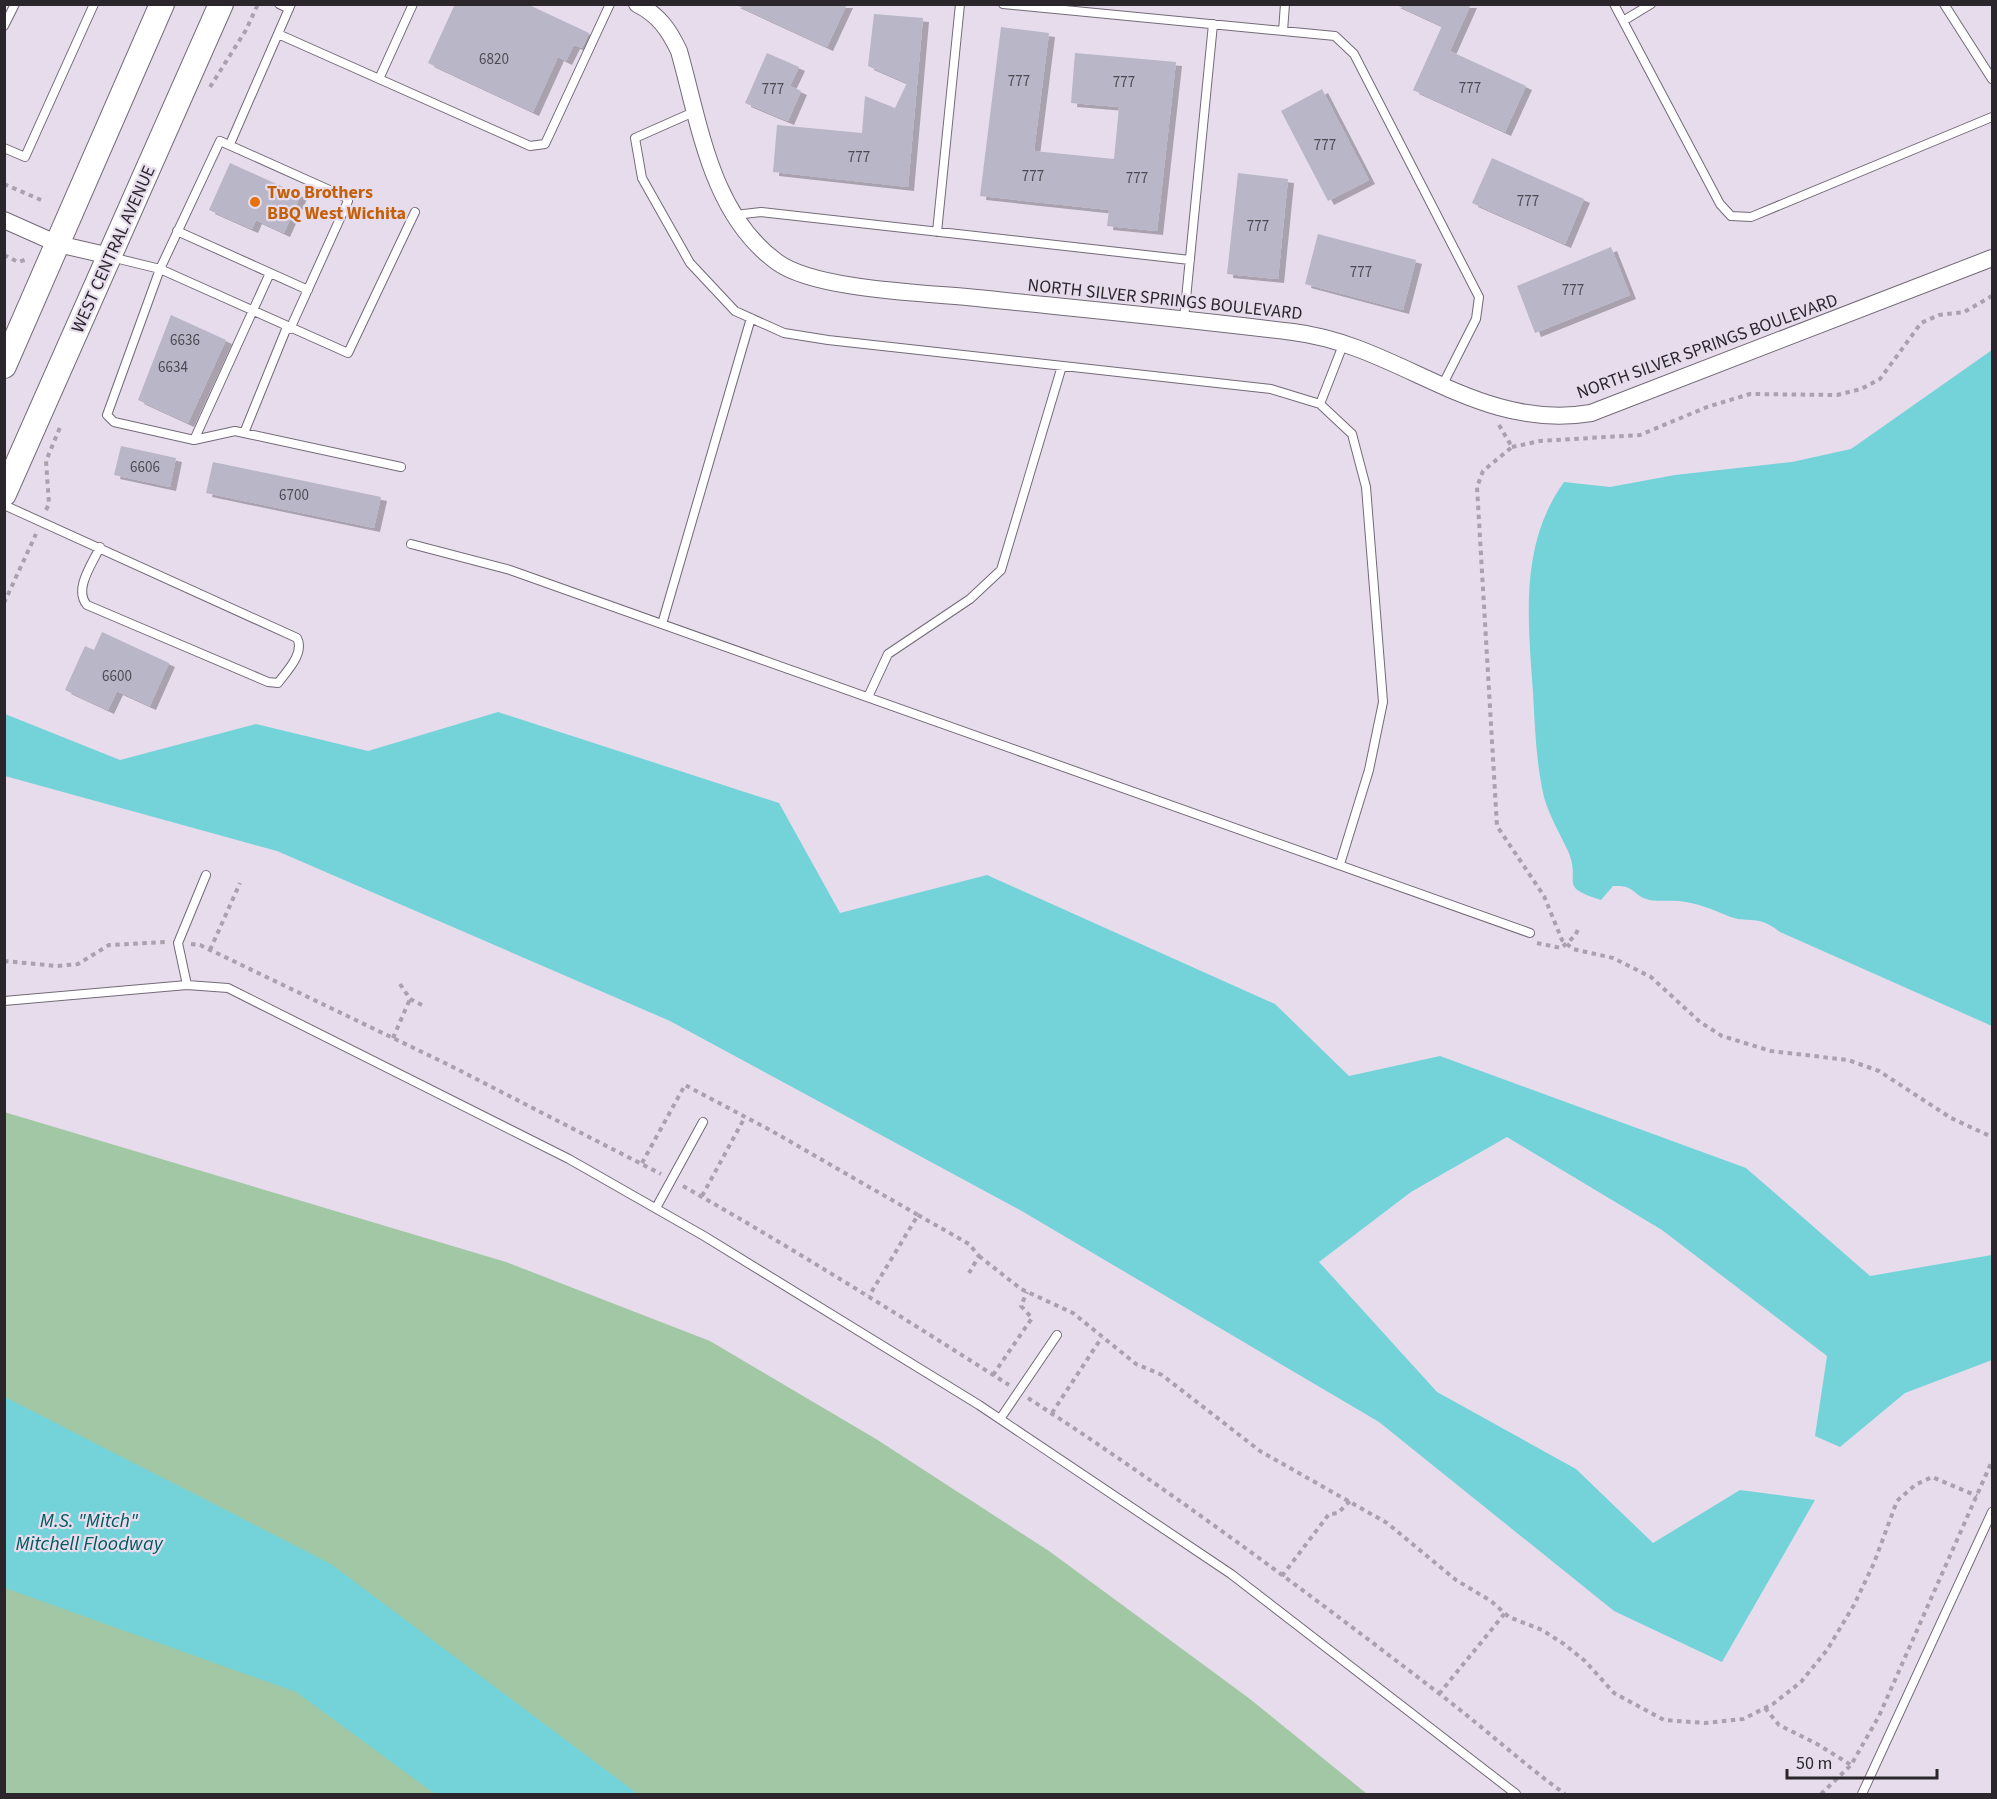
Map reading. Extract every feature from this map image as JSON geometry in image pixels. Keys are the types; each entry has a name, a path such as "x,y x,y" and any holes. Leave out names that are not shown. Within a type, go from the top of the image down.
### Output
{"main road":[{"path":"4,366 162,4"},
{"name":"WEST CENTRAL AVENUE","path":"4,494 221,4"}],"street":[{"name":"NORTH SILVER SPRINGS BOULEVARD","path":"649,7 670,31 679,51 718,186 733,215 760,248 778,264 820,281 1298,332 1343,345 1487,405 1519,414 1546,416 1591,413 1992,258"},
{"path":"4,220 58,244 110,256"}],"lane":[{"path":"5,26 15,4"},
{"path":"4,148 25,157 94,4"},
{"path":"230,144 290,7 279,4"},
{"path":"379,79 413,4"},
{"path":"278,34 530,146 541,146 545,144 610,4"},
{"path":"937,232 960,4"},
{"path":"1003,4 1335,36 1354,54 1479,297 1476,319 1442,386"},
{"path":"1283,31 1285,4"},
{"path":"1614,4 1719,204 1731,216 1750,217 1992,117"},
{"path":"1623,21 1651,4"},
{"path":"1944,4 1992,79"},
{"path":"1184,320 1213,24"},
{"path":"696,111 635,138 642,178 690,263 735,311 784,333 817,338 1270,389 1320,404 1352,434 1366,487 1383,702 1369,770 1340,864"},
{"path":"244,433 289,328 348,201 345,197 220,141 216,144 160,269 107,414 114,422 194,440 235,431 244,433 401,467"},
{"path":"110,256 160,269 348,353 416,212"},
{"path":"733,215 761,212 1190,260"},
{"path":"177,231 308,290"},
{"path":"194,440 270,273"},
{"path":"662,624 751,318"},
{"path":"1320,404 1343,345"},
{"path":"868,697 888,654 970,599 1001,570 1062,366"},
{"path":"4,505 100,547 297,638 299,647 293,663 278,683 268,682 87,604 81,598 81,588 100,547"},
{"path":"411,544 510,570 1340,864 1532,938"},
{"path":"187,985 178,943 207,875"},
{"path":"4,1001 187,985 228,988 569,1159 656,1208 1000,1419 1231,1574 1516,1794"},
{"path":"656,1208 703,1122"},
{"path":"1000,1419 1056,1335"},
{"path":"1862,1794 1992,1512"}],"path":[{"path":"203,97 246,30 258,4"},
{"path":"4,184 41,200"},
{"path":"4,255 18,262 32,258"},
{"path":"1992,296 1982,305 1964,312 1939,315 1921,323 1880,379 1861,389 1837,395 1750,394 1707,407 1640,435 1540,441 1512,447 1483,471 1477,487 1497,826 1534,879 1553,916 1558,934 1573,949 1593,956 1613,958 1651,977 1700,1022 1722,1036 1771,1051 1848,1059 1859,1063 1879,1071 1951,1118 1992,1137"},
{"path":"4,603 49,504 46,461 62,423"},
{"path":"1498,424 1512,447"},
{"path":"210,950 240,883"},
{"path":"1532,938 1561,948 1567,944 1579,927"},
{"path":"400,984 410,999 422,1005"},
{"path":"393,1038 410,999"},
{"path":"642,1163 685,1085 745,1117 969,1244 979,1256 1027,1292 1073,1313 1136,1364 1171,1382 1260,1451 1388,1523 1430,1561 1505,1613 1564,1644 1585,1661 1614,1693 1664,1720 1706,1723 1743,1719 1765,1708 1801,1682 1827,1650 1874,1563 1897,1501 1915,1485 1932,1477 1977,1496"},
{"path":"702,1196 745,1117"},
{"path":"869,1296 918,1215"},
{"path":"969,1273 979,1256"},
{"path":"993,1375 1032,1318 1021,1306 1027,1292"},
{"path":"1052,1413 1102,1337"},
{"path":"1821,1794 1851,1765 1879,1716 1992,1461"},
{"path":"1282,1576 1329,1514 1338,1513 1350,1501"},
{"path":"1439,1694 1505,1613"},
{"path":"1765,1708 1779,1725 1817,1744 1851,1765"}],"green space":[{"path":"4,1112 506,1262 710,1341 876,1439 1049,1551 1250,1699 1367,1794 5,1794"}],"water":[{"path":"1992,350 1992,1026 1759,921 1736,918 1692,903 1646,899 1625,887 1613,886 1601,900 1579,891 1574,887 1572,862 1549,811 1541,784 1529,638 1533,557 1539,531 1564,482 1610,487 1675,475 1792,462 1851,449"},
{"path":"498,712 779,803 840,913 987,875 1275,1004 1349,1076 1440,1056 1746,1168 1870,1276 1992,1255 1992,1360 1905,1393 1840,1447 1815,1436 1827,1356 1662,1230 1507,1137 1411,1192 1319,1262 1437,1392 1576,1469 1653,1543 1740,1490 1815,1500 1722,1662 1614,1611 1379,1422 1020,1210 670,1021 277,851 5,776 5,714 120,760 256,724 368,751"},
{"name":"M.S. \"Mitch\" Mitchell Floodway","path":"5,1397 331,1564 638,1794 435,1794 296,1692 5,1588"}],"building":[{"path":"455,4 527,4 589,33 582,48 574,45 566,61 558,57 533,112 428,63"},
{"path":"734,4 847,4 827,47"},
{"path":"1394,4 1471,4 1450,51 1526,86 1505,132 1413,90 1442,26"},
{"path":"874,14 923,18 908,187 773,172 777,125 862,133 865,96 895,108 907,83 868,66"},
{"path":"1001,27 1049,33 1034,151 1114,159 1119,107 1071,103 1075,53 1176,62 1157,231 1107,226 1109,210 980,196"},
{"path":"767,53 799,67 790,86 801,91 788,121 745,103"},
{"path":"1322,89 1369,180 1328,201 1281,111"},
{"path":"1492,158 1584,199 1565,244 1472,203"},
{"name":"Two Brothers BBQ West Wichita","path":"230,163 301,195 284,233 256,220 252,229 209,210"},
{"path":"1238,173 1288,179 1278,279 1227,274"},
{"path":"1318,234 1416,260 1403,310 1305,284"},
{"path":"1611,247 1630,295 1535,333 1517,286"},
{"path":"171,315 226,340 188,423 138,400"},
{"path":"121,446 176,458 170,487 114,475"},
{"path":"213,462 381,497 374,528 206,493"},
{"path":"102,632 169,663 150,706 117,691 108,710 65,690 85,646 94,650"}],"place":[{"name":"Two Brothers BBQ West Wichita","path":"255,202"}]}
